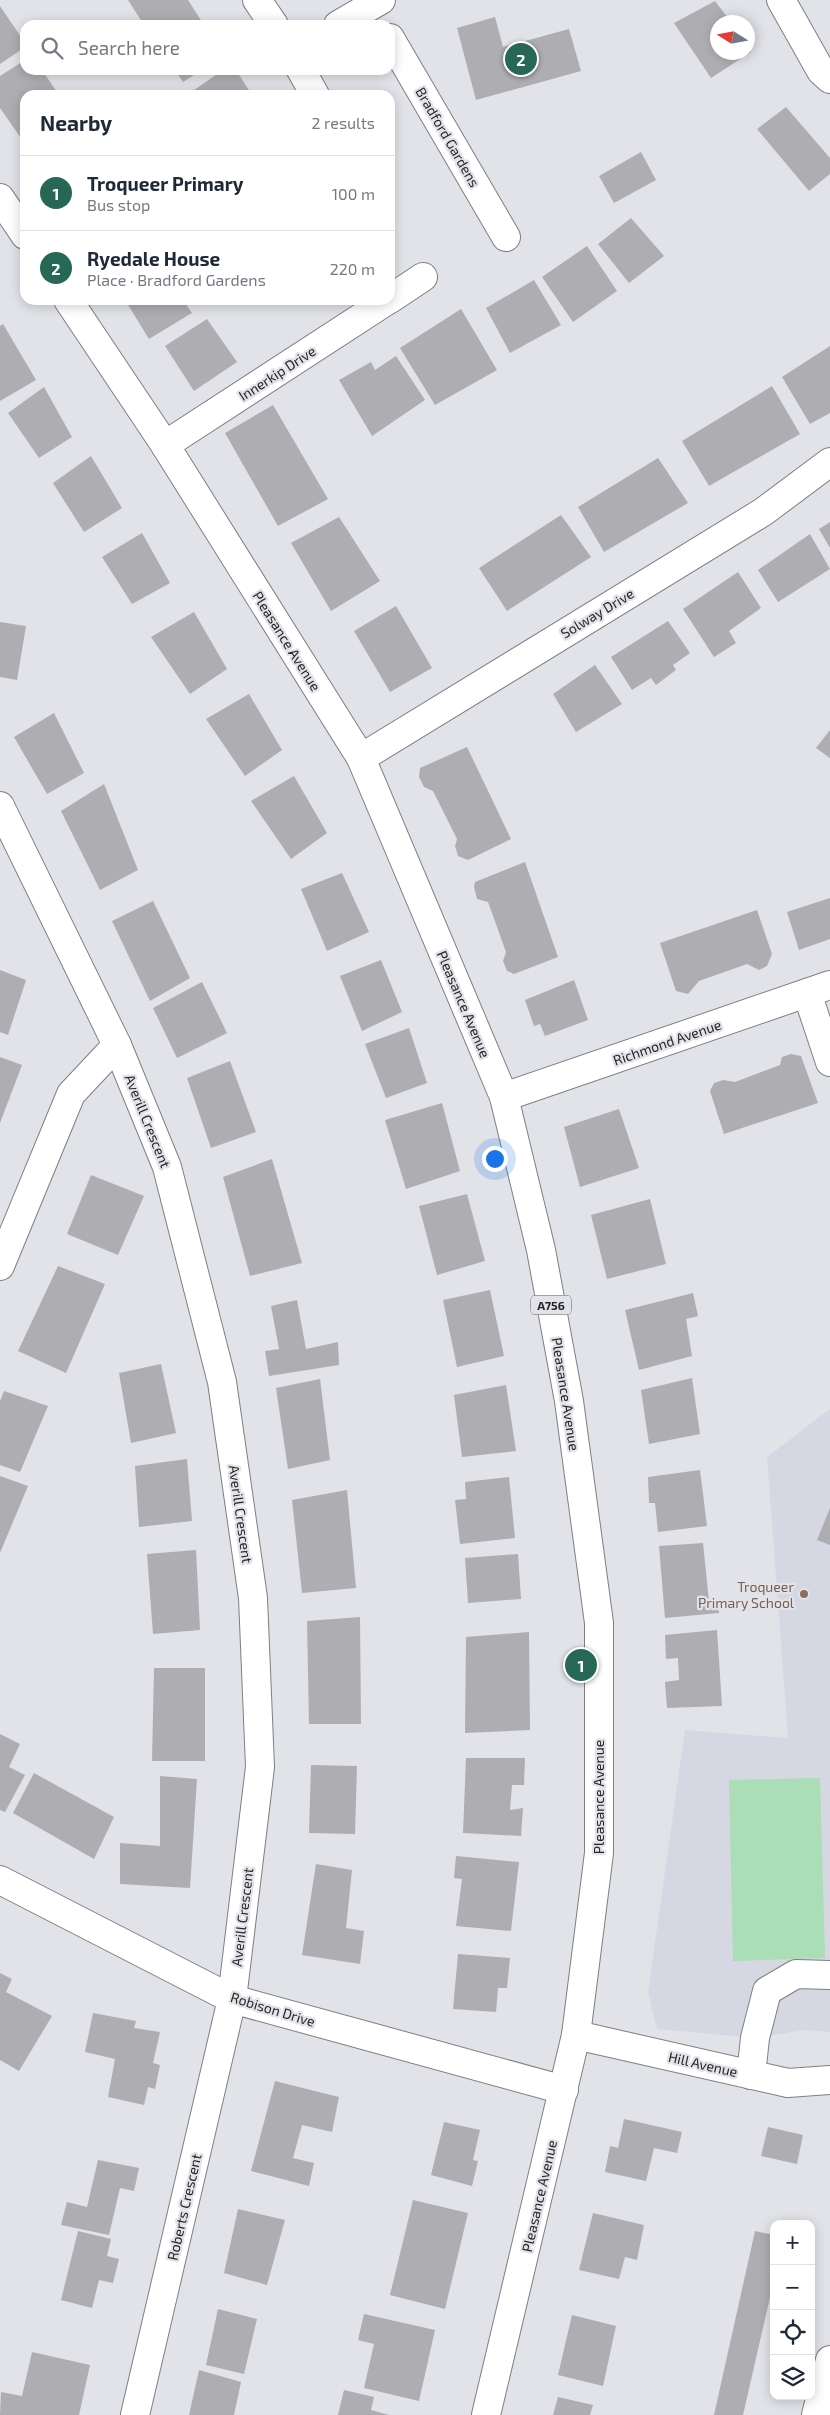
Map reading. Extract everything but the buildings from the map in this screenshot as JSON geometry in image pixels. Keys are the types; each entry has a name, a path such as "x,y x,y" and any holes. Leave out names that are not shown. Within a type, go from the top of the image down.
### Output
{"street":[{"path":"258,0 271,20"},
{"path":"781,0 827,72"},
{"path":"351,20 378,10"},
{"name":"Bradford Gardens","path":"395,47 506,236"},
{"path":"305,75 312,90"},
{"path":"0,198 20,228"},
{"name":"Innerkip Drive","path":"395,295 423,277"},
{"name":"Pleasance Avenue","path":"71,305 165,445 361,758 504,1097 541,1250 569,1401 598,1623 599,1853 576,2035 486,2415"},
{"name":"Innerkip Drive","path":"165,445 380,305"},
{"name":"Solway Drive","path":"361,758 763,512 830,462"},
{"name":"Averill Crescent","path":"0,806 118,1045 167,1167 222,1382 253,1598 260,1767 232,1999"},
{"path":"819,989 830,1062"},
{"name":"Richmond Avenue","path":"504,1097 819,989"},
{"path":"0,1266 71,1094 118,1045"},
{"name":"Robison Drive","path":"0,1880 232,1999 564,2090"},
{"path":"751,2075 755,2038 767,1991 796,1974 830,1974"},
{"name":"Roberts Crescent","path":"135,2415 232,1999"},
{"name":"Hill Avenue","path":"576,2035 788,2083 830,2080"},
{"path":"816,2415 830,2360"}],"shaded area":[{"name":"Troqueer Primary School","path":"830,1409 830,2032 805,2030 755,2038 657,2029 648,1992 685,1730 788,1738 767,1457"}],"green space":[{"path":"820,1778 825,1958 733,1961 729,1780"}],"place":[{"name":"Ryedale House","path":"521,59"},
{"name":"Troqueer Primary School","path":"804,1594"},
{"name":"Troqueer Primary","path":"581,1665"}]}
